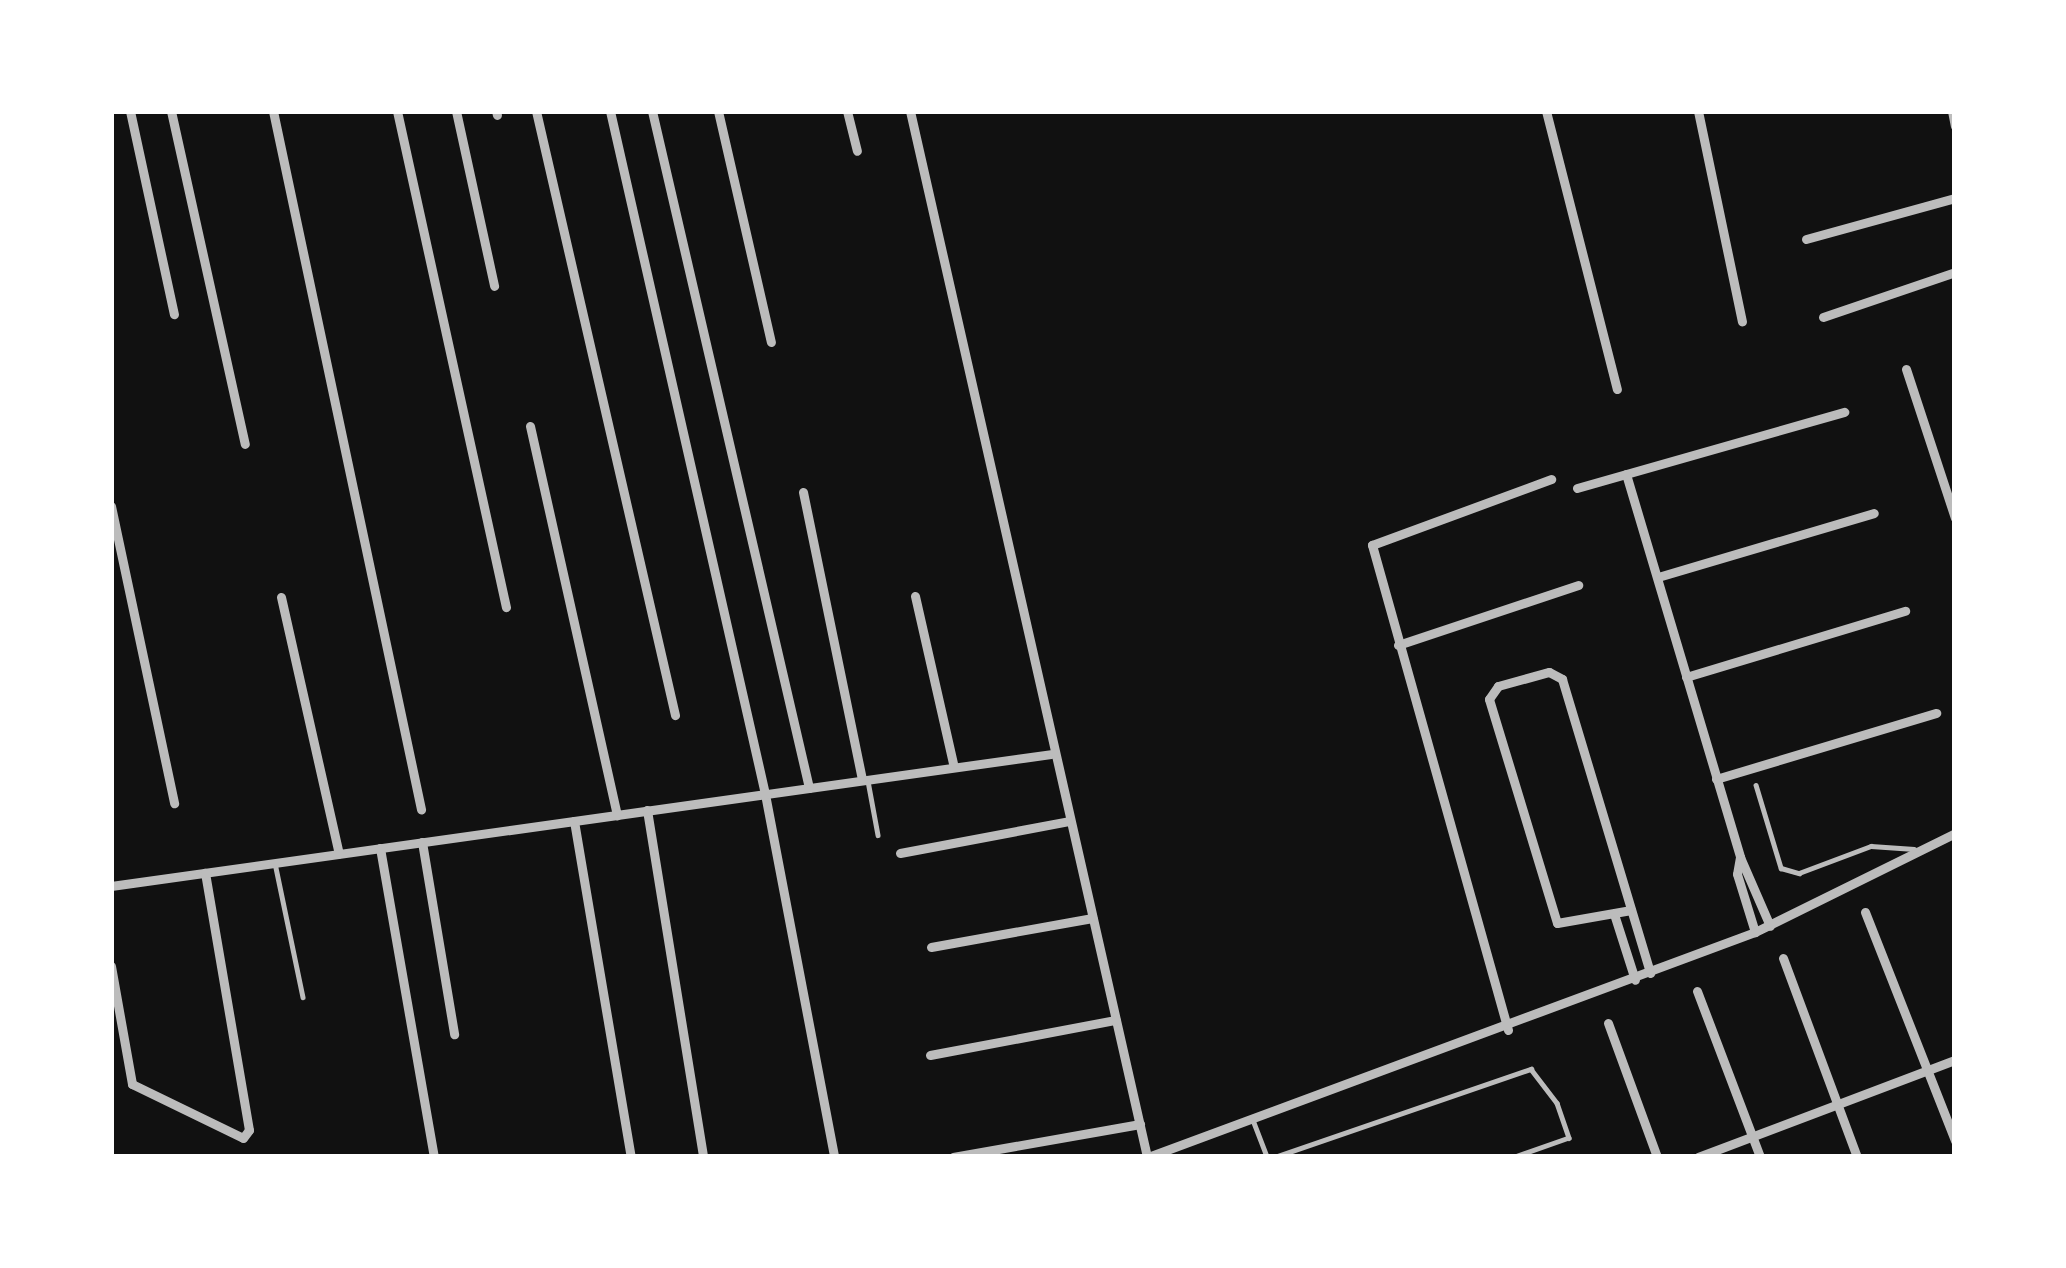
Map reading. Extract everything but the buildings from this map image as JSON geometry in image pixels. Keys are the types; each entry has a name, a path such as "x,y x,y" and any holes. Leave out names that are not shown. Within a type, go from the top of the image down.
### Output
{"street":[{"path":"130,111 174,314"},
{"path":"171,111 244,444"},
{"path":"273,111 422,809"},
{"path":"397,111 506,607"},
{"path":"456,111 494,286"},
{"path":"536,111 676,715"},
{"path":"610,111 764,794 834,1157"},
{"path":"652,111 758,550 808,788"},
{"path":"718,111 771,342"},
{"path":"847,111 856,151"},
{"path":"910,111 1147,1157 1508,1030 1651,974 1770,926 1914,849 1955,833"},
{"path":"1546,111 1617,388"},
{"path":"1698,111 1742,321"},
{"path":"1952,111 1955,126"},
{"path":"1806,238 1955,198"},
{"path":"1823,316 1955,272"},
{"path":"1906,369 1955,518"},
{"path":"1577,488 1844,412"},
{"path":"530,426 617,814"},
{"path":"1938,464 1955,458"},
{"path":"1626,474 1740,857 1770,926"},
{"path":"1508,1030 1372,545 1551,479"},
{"path":"803,492 865,780"},
{"path":"111,506 174,803"},
{"path":"1658,577 1874,513"},
{"path":"1398,645 1578,585"},
{"path":"915,596 954,767"},
{"path":"280,598 339,854"},
{"path":"1686,677 1905,611"},
{"path":"1631,910 1557,923 1491,692 1557,672 1651,974"},
{"path":"1716,778 1936,712"},
{"path":"111,886 1052,754"},
{"path":"647,810 703,1157"},
{"path":"574,821 631,1157"},
{"path":"900,853 1070,821"},
{"path":"422,842 454,1034"},
{"path":"380,848 434,1157"},
{"path":"1740,857 1737,874 1755,932"},
{"path":"111,965 132,1084 243,1138 249,1130 205,873"},
{"path":"1865,912 1955,1141"},
{"path":"1614,914 1634,980"},
{"path":"931,947 1092,918"},
{"path":"1783,958 1857,1157"},
{"path":"1697,991 1760,1157"},
{"path":"930,1055 1116,1020"},
{"path":"1608,1024 1658,1157"},
{"path":"1698,1157 1955,1060"},
{"path":"953,1157 1140,1124"}],"lane":[{"path":"865,780 878,835"},
{"path":"1756,785 1781,868 1799,872 1871,846 1914,849"},
{"path":"275,863 303,998"},
{"path":"1253,1120 1271,1157 1531,1070 1557,1103 1569,1138 1515,1157"}]}
